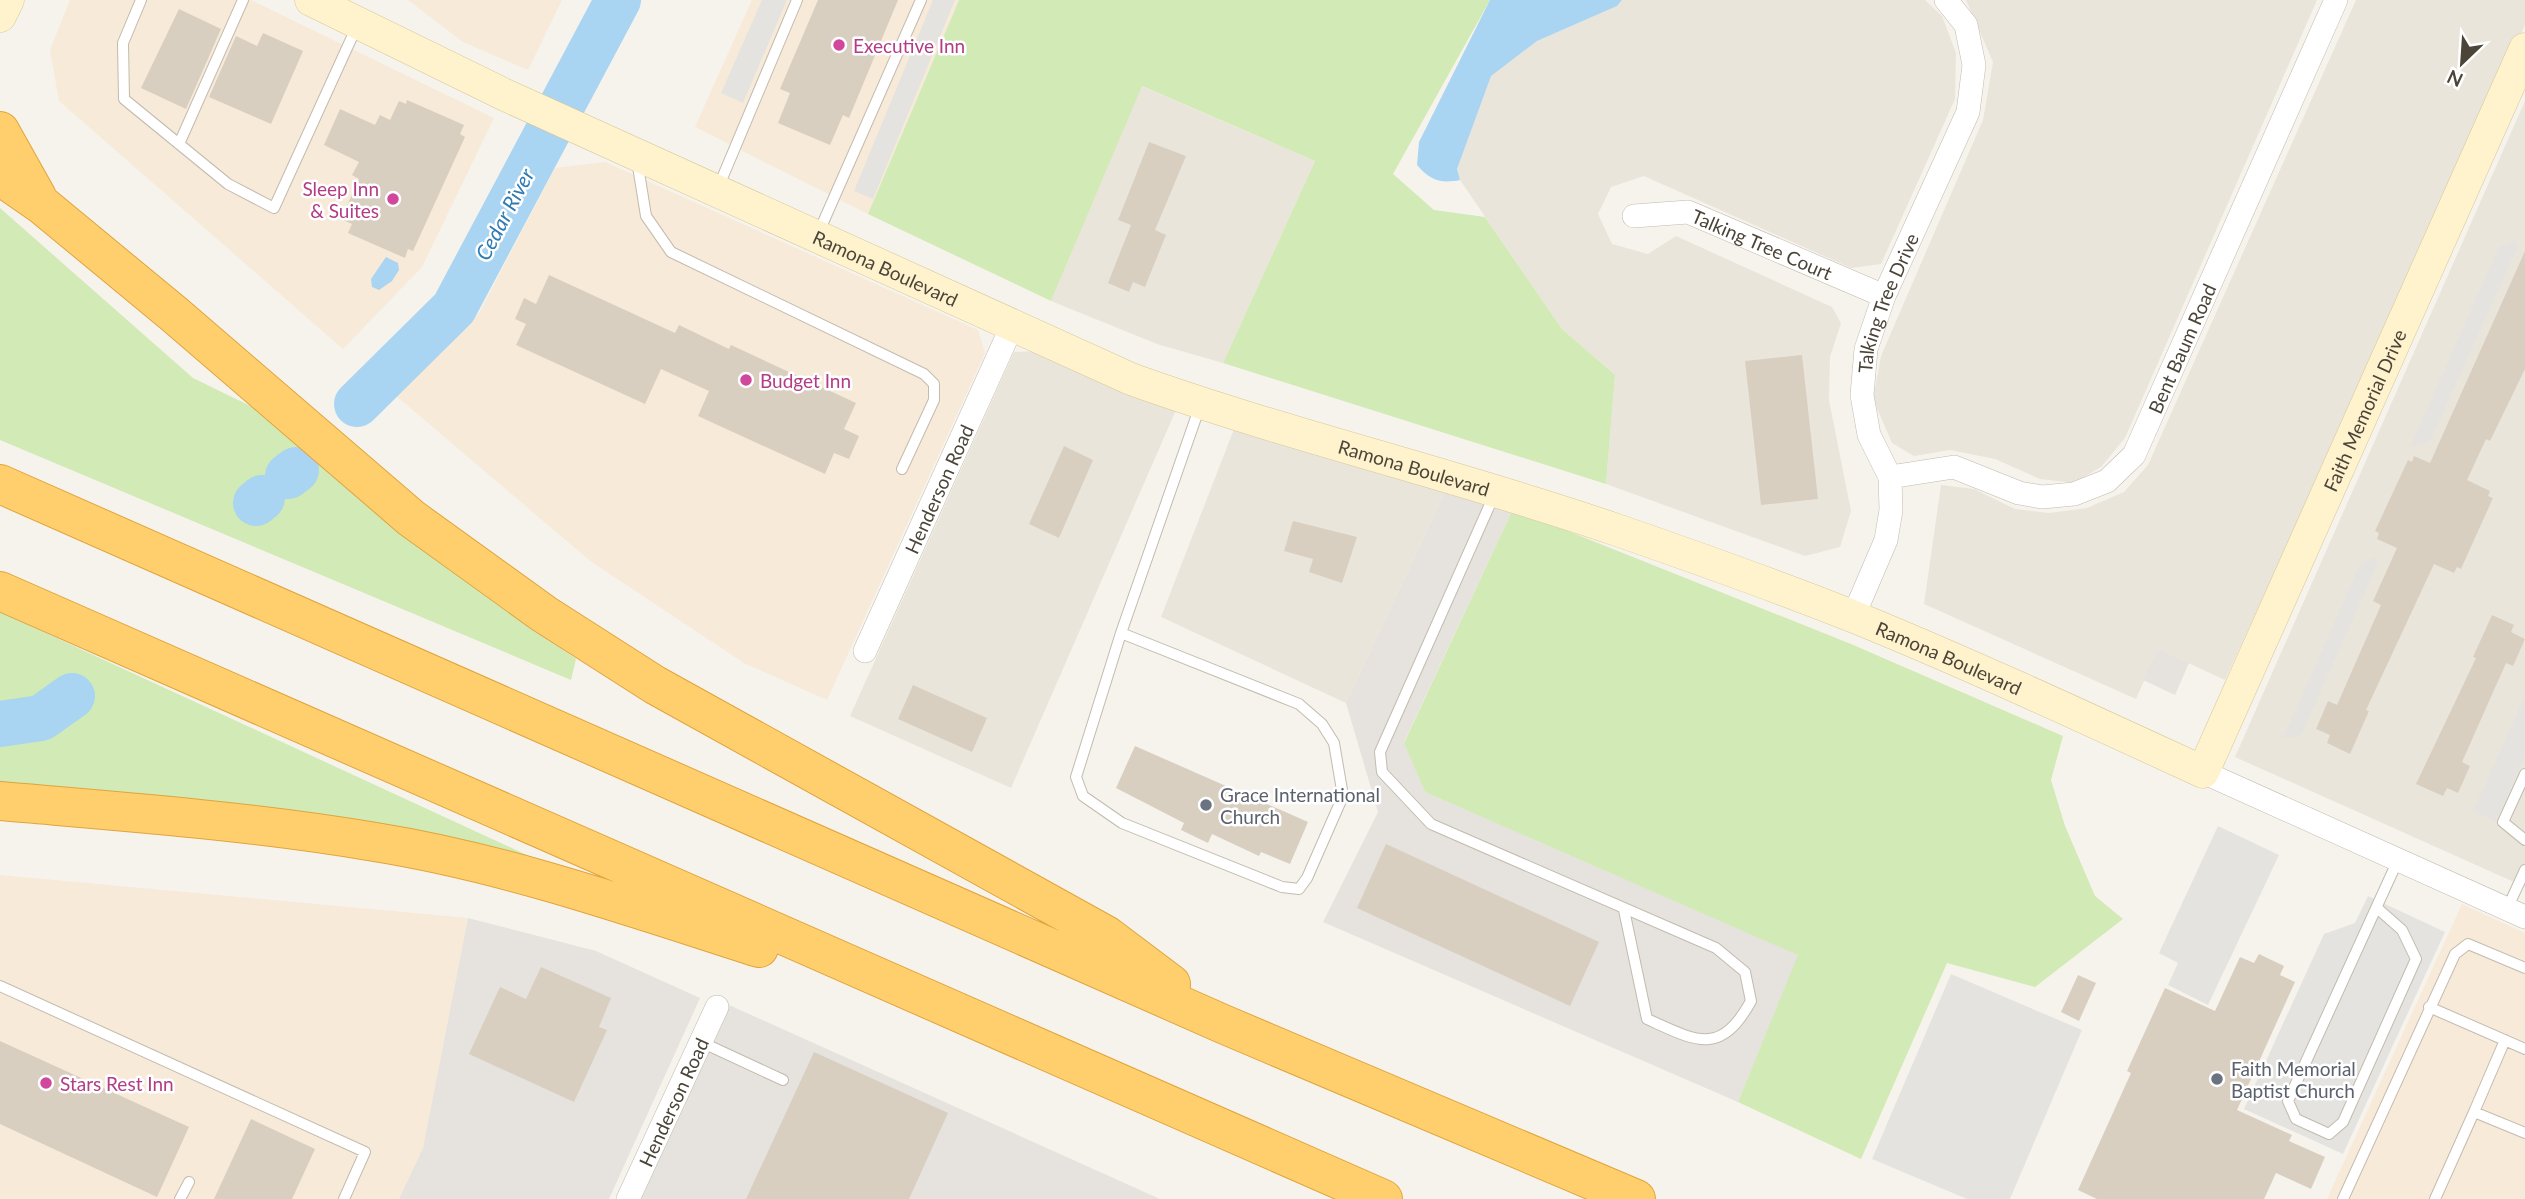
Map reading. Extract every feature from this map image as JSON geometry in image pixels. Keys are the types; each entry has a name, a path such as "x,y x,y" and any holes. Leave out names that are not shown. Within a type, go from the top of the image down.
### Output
{"highway":[{"path":"0,131 42,205"},
{"path":"0,176 42,205 411,518 544,614 655,685 1106,935 1223,1024"},
{"path":"0,484 1223,1024 1636,1199"},
{"path":"0,591 1384,1199"},
{"path":"0,801 256,824 378,842 507,871 961,1014"}],"street":[{"path":"0,16 8,0"},
{"name":"Ramona Boulevard","path":"311,0 503,93 1131,379 1201,404 1496,491 1614,529 1853,617 1957,660 2516,913"},
{"name":"Talking Tree Drive","path":"1853,617 1886,541 1891,510 1890,477 1869,435 1862,396 1866,349 1884,296 1968,112 1974,65 1966,25 1946,0"},
{"name":"Bent Baum Road","path":"1890,477 1954,467 1979,474 2019,493 2042,497 2074,494 2108,481 2134,455 2336,0"},
{"name":"Faith Memorial Drive","path":"2203,772 2525,49"},
{"name":"Talking Tree Court","path":"1634,216 1688,212 1884,296"},
{"name":"Henderson Road","path":"865,651 1012,326"},
{"name":"Henderson Road","path":"628,1199 717,1007"}],"lane":[{"path":"131,0 141,0 123,43 124,99 228,184 274,208 358,23"},
{"path":"179,144 243,0"},
{"path":"716,191 797,0"},
{"path":"817,237 921,0"},
{"path":"636,154 646,216 671,252 924,374 934,384 934,400 902,469"},
{"path":"1121,633 1299,704 1322,724 1334,743 1343,796 1307,878 1299,889 1282,887 1122,823 1083,796 1076,777 1121,633 1201,404"},
{"path":"1496,491 1380,752 1382,772 1431,824 1716,948 1745,972 1751,1001 1738,1024 1721,1036 1695,1040 1647,1019 1624,910"},
{"path":"2525,774 2503,822 2525,840"},
{"path":"2377,908 2402,930 2416,959 2343,1122 2329,1135 2296,1119 2288,1101 2398,860"},
{"path":"2516,913 2525,870"},
{"path":"2343,1199 2455,954 2468,944 2525,968"},
{"path":"0,986 365,1152 344,1199"},
{"path":"2429,1007 2525,1049"},
{"path":"2435,1199 2505,1040"},
{"path":"701,1042 783,1080"},
{"path":"2474,1112 2525,1133"},
{"path":"180,1199 189,1182"}],"shaded area":[{"path":"70,0 251,0 494,118 422,267 343,349 59,101 50,50"},
{"path":"408,0 562,0 528,70 463,42"},
{"path":"752,0 959,0 868,214 695,127"},
{"path":"762,0 787,0 743,103 721,93"},
{"path":"933,0 955,0 873,199 854,191"},
{"path":"1622,0 1925,0 1942,16 1956,53 1955,99 1881,264 1851,268 1644,176 1611,187 1598,214 1612,244 1648,254 1676,236 1832,307 1841,323 1830,357 1829,400 1851,511 1840,547 1805,556 1606,484 1615,375 1562,329 1460,180 1457,169 1490,76 1537,41 1617,6"},
{"path":"1966,0 2317,0 2125,438 2101,467 2074,483 2040,479 1995,459 1950,450 1914,456 1892,443 1873,399 1881,356 1983,120 1993,62"},
{"path":"2356,0 2525,0 2525,25 2225,680 2158,649 2136,699 1924,604 1941,485 1974,489 2015,509 2049,513 2087,508 2124,492 2148,465"},
{"path":"1141,86 1315,161 1223,363 1157,344 1051,301"},
{"path":"2525,101 2525,887 2235,757"},
{"path":"605,162 978,330 985,353 827,700 744,663 589,560 395,395 479,313 555,168"},
{"path":"2515,241 2518,246 2430,442 2410,447 2499,246"},
{"path":"1037,351 1176,410 1011,788 850,716 1014,352"},
{"path":"1234,429 1447,488 1346,703 1161,617"},
{"path":"1447,488 1513,509 1404,742 1425,792 1799,955 1738,1102 1323,922 1378,812 1346,703"},
{"path":"2376,557 2378,563 2301,736 2283,738 2361,562"},
{"path":"2158,649 2189,663 2175,695 2143,680"},
{"path":"2525,695 2525,756 2496,821 2473,811"},
{"path":"2218,826 2279,855 2208,1005 2168,985 2178,963 2159,953"},
{"path":"0,875 468,918 423,1148 399,1199 0,1199"},
{"path":"2368,896 2445,932 2343,1154 2244,1109 2324,934 2355,923"},
{"path":"2462,904 2525,933 2525,1199 2327,1199"},
{"path":"468,918 596,951 700,998 609,1199 399,1199 423,1148"},
{"path":"1951,974 2082,1030 2010,1199 1967,1199 1872,1159"},
{"path":"729,1005 1160,1199 641,1199"}],"green space":[{"path":"959,0 1490,0 1393,174 1434,210 1485,217 1562,329 1615,375 1606,484 1223,363 1315,161 1142,86 1051,301 868,214"},
{"path":"0,208 193,378 281,421 539,633 576,659 571,680 0,440"},
{"path":"1513,509 1851,644 2063,736 2051,780 2065,826 2095,896 2123,919 2035,987 1947,963 1861,1159 1738,1102 1798,955 1425,792 1404,743"},
{"path":"0,612 553,867 0,786"}],"water":[{"path":"1490,0 1622,0 1617,6 1537,41 1491,76 1457,169 1460,180 1436,180 1417,165 1419,142"},
{"path":"386,257 398,263 399,270 392,281 379,290 372,287 371,279"}],"building":[{"name":"Executive Inn","path":"818,0 898,0 849,118 843,115 830,145 778,123 790,93 780,89"},
{"path":"179,9 221,29 186,109 141,88"},
{"path":"263,33 303,51 271,124 209,97 236,36 257,46"},
{"name":"Sleep Inn & Suites","path":"407,100 464,125 460,134 465,137 413,251 408,249 405,258 348,233 352,224 341,219 359,179 352,175 359,162 324,145 340,109 375,125 380,115 390,120 399,101 406,104"},
{"path":"1149,142 1186,156 1155,230 1166,235 1145,287 1133,282 1129,292 1108,283 1131,225 1118,220"},
{"path":"2525,251 2525,369 2490,441 2486,439 2467,480 2490,491 2488,496 2493,498 2461,569 2457,567 2454,573 2434,564 2366,710 2369,711 2350,754 2327,743 2330,735 2316,729 2328,701 2337,705 2381,605 2373,601 2397,548 2377,539 2379,533 2375,531 2408,460 2412,462 2414,456 2430,463"},
{"name":"Budget Inn","path":"549,275 675,333 679,325 729,349 731,345 856,403 844,429 859,436 849,459 834,453 825,474 698,416 709,391 661,369 645,404 516,345 526,324 515,319 524,298 536,304"},
{"path":"1802,355 1818,499 1761,505 1745,361"},
{"path":"1064,446 1093,460 1059,538 1029,524"},
{"path":"1293,521 1357,537 1342,583 1309,572 1313,559 1284,551"},
{"path":"2492,615 2514,625 2511,632 2525,639 2513,666 2506,663 2462,762 2470,766 2458,793 2447,788 2443,796 2416,784 2476,658 2473,657"},
{"path":"913,685 987,718 972,752 898,719"},
{"name":"Grace International Church","path":"1135,746 1308,822 1290,864 1261,852 1259,856 1212,834 1208,843 1181,830 1184,823 1116,788"},
{"path":"1386,844 1599,942 1570,1006 1357,908"},
{"name":"Faith Memorial Baptist Church","path":"2259,954 2284,966 2280,975 2295,982 2237,1110 2292,1135 2289,1141 2325,1157 2311,1189 2276,1173 2264,1199 2097,1199 2078,1190 2131,1073 2127,1071 2165,988 2215,1011 2240,957 2254,963"},
{"path":"541,967 611,998 599,1027 607,1030 574,1102 469,1054 500,987 526,999"},
{"path":"2078,975 2096,983 2079,1021 2061,1012"},
{"name":"Stars Rest Inn","path":"0,1041 189,1127 157,1197 0,1124"},
{"path":"814,1052 948,1113 909,1199 746,1199"},
{"path":"251,1119 315,1149 292,1199 214,1199"}],"waterway":[{"name":"Cedar River","path":"357,404 454,308 618,0"},
{"name":"Cedar River","path":"288,476 296,470"},
{"name":"Cedar River","path":"256,503 262,498"},
{"name":"Cedar River","path":"0,724 41,718 72,696"}],"place":[{"name":"Executive Inn","path":"839,45"},
{"name":"Sleep Inn & Suites","path":"393,199"},
{"name":"Budget Inn","path":"746,380"},
{"name":"Grace International Church","path":"1206,805"},
{"name":"Faith Memorial Baptist Church","path":"2217,1079"},
{"name":"Stars Rest Inn","path":"46,1083"}]}
